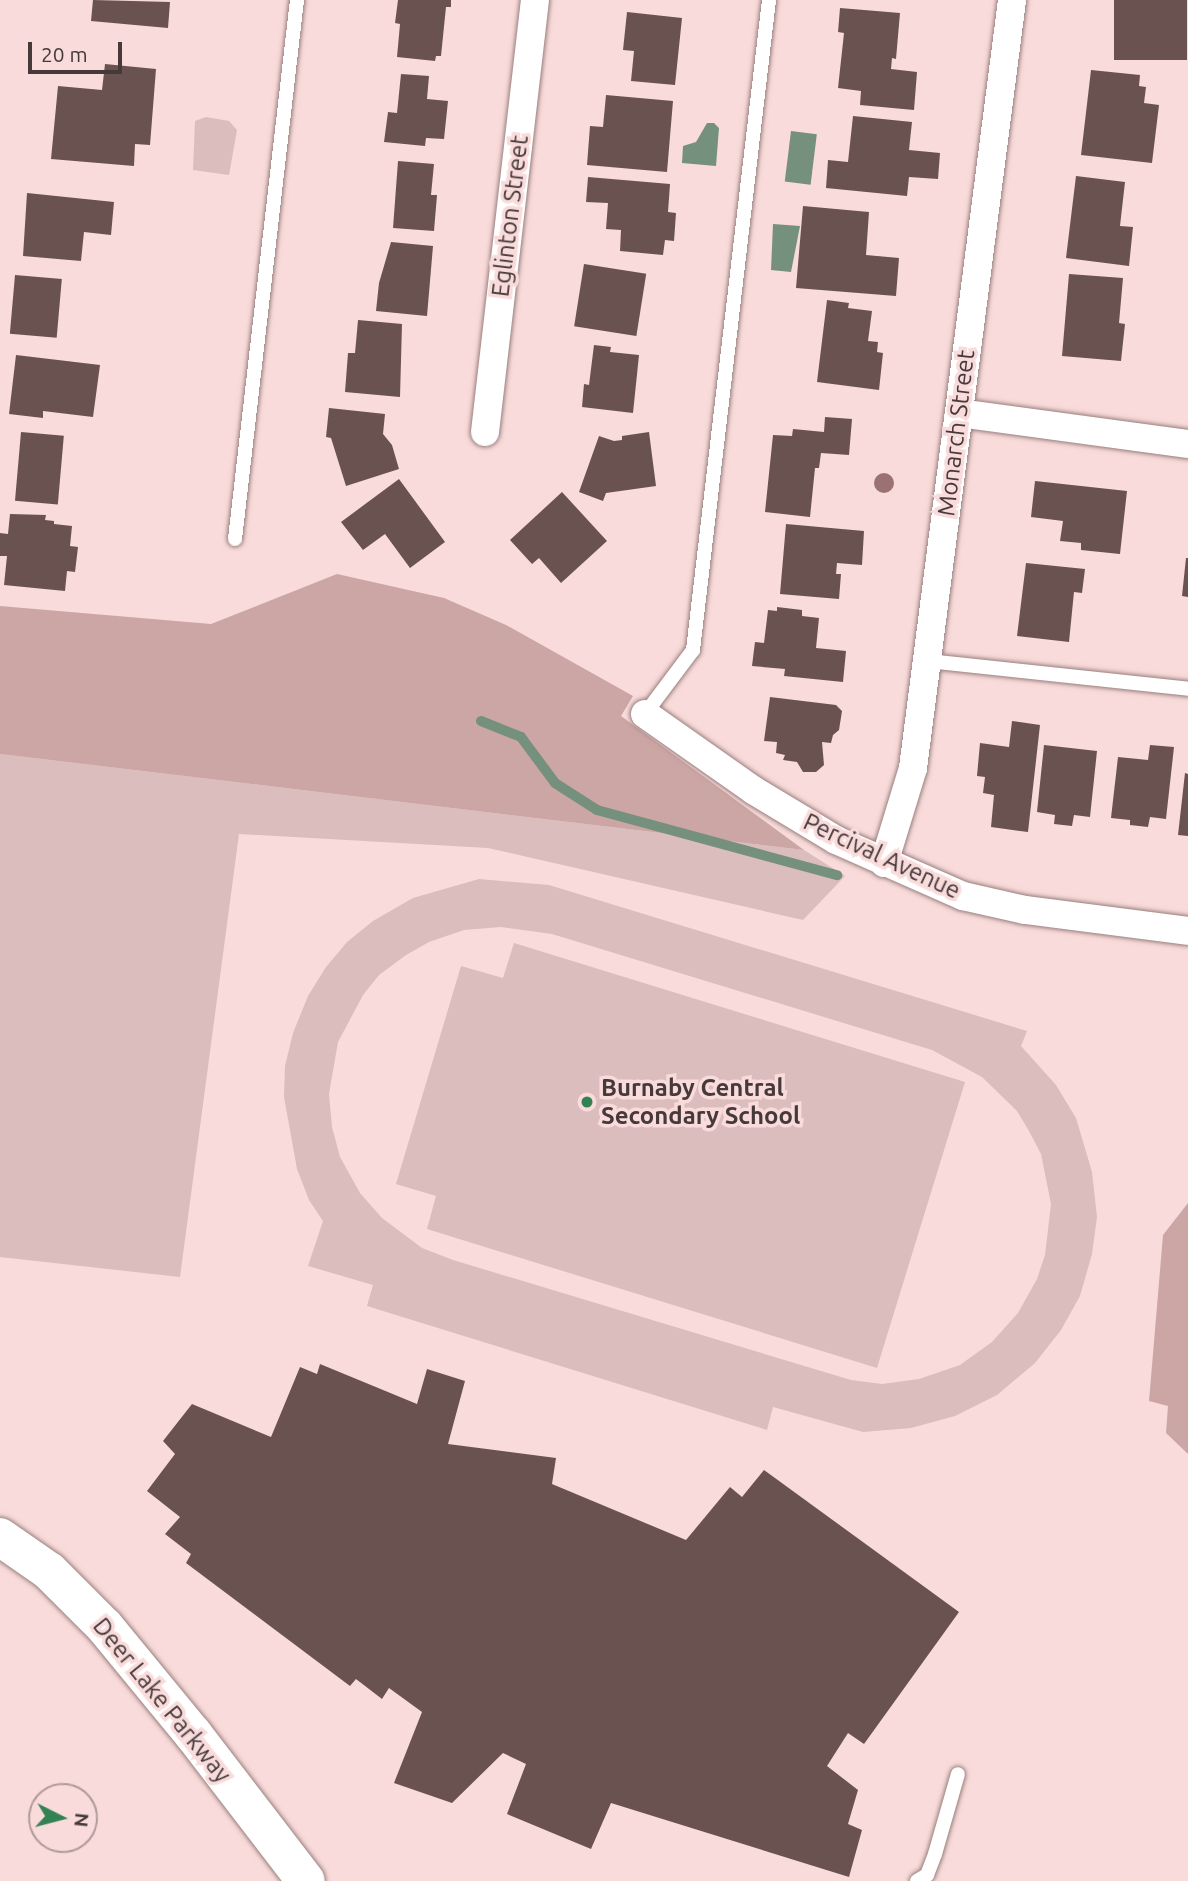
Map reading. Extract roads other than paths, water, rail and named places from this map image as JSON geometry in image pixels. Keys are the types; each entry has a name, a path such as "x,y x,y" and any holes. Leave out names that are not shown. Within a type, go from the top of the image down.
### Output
{"main road":[{"name":"Deer Lake Parkway","path":"0,1537 50,1571 105,1627 194,1734 306,1881"}],"street":[{"name":"Eglinton Street","path":"485,432 535,0"},
{"name":"Monarch Street","path":"884,863 913,768 1012,0"},
{"path":"958,413 1188,444"},
{"name":"Percival Avenue","path":"646,714 753,790 836,840 963,896 992,904 1188,931"}],"lane":[{"path":"235,539 296,0"},
{"path":"646,714 693,650 769,0"},
{"path":"928,661 1188,690"},
{"path":"925,1879 958,1774"}],"waterway":[{"path":"481,721 521,737 555,783 597,810 837,875"}],"place":[{"name":"Burnaby Central Secondary School","path":"587,1102"}]}
